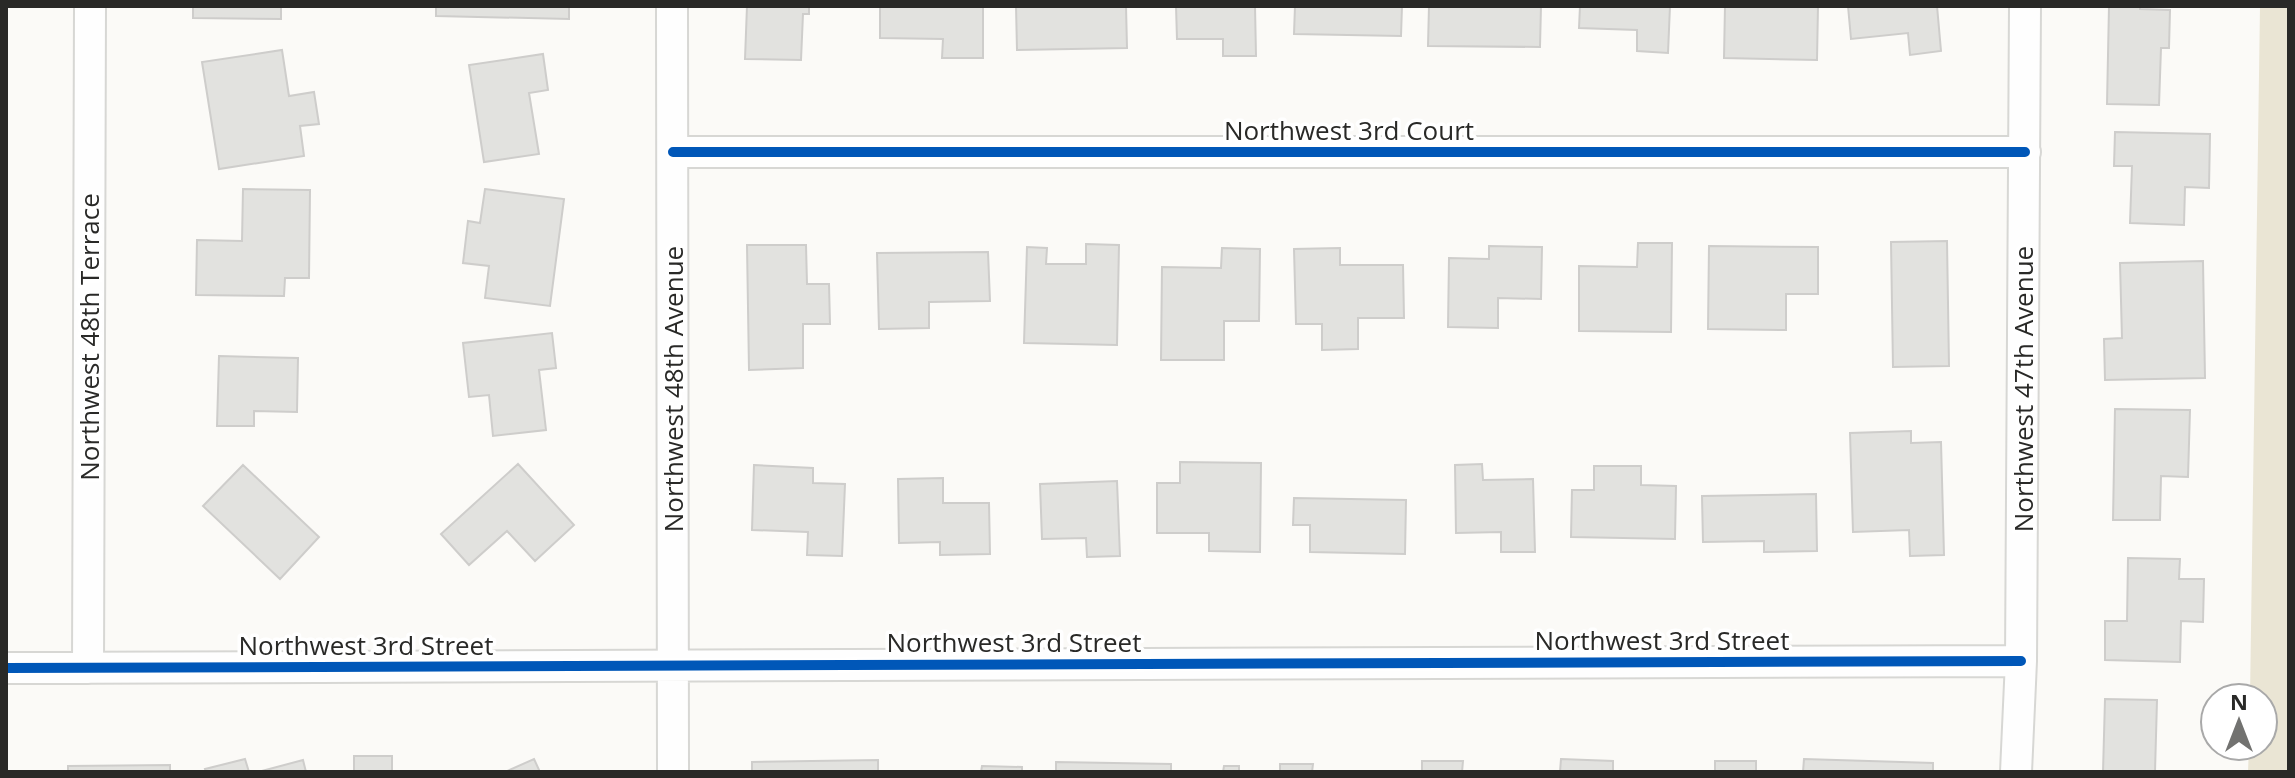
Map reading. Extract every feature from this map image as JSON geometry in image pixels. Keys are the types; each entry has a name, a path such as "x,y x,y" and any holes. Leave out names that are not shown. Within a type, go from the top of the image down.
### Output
{"street":[{"name":"Northwest 48th Terrace","path":"88,668 90,6"},
{"name":"Northwest 48th Avenue","path":"672,6 673,772"},
{"name":"Northwest 47th Avenue","path":"2016,772 2021,661 2025,6"},
{"name":"Northwest 3rd Court","path":"673,152 2025,152"},
{"name":"Northwest 3rd Street","path":"6,668 2021,661"}],"shaded area":[{"path":"2260,6 2289,6 2289,772 2248,772 2248,762 2279,762 2279,682 2250,682"}],"building":[{"path":"193,6 281,6 281,19 193,18"},
{"path":"436,6 569,6 569,19 436,16"},
{"path":"747,6 809,6 809,14 803,14 801,60 745,59"},
{"path":"880,6 983,6 983,58 942,58 943,39 880,38"},
{"path":"1016,6 1126,6 1127,48 1017,50"},
{"path":"1176,6 1255,6 1256,56 1223,56 1223,39 1177,39"},
{"path":"1295,6 1402,6 1401,36 1294,34"},
{"path":"1429,6 1541,6 1540,47 1428,46"},
{"path":"1580,6 1670,6 1668,53 1637,51 1637,30 1579,28"},
{"path":"1725,6 1818,6 1817,60 1724,58"},
{"path":"1848,6 1937,6 1941,51 1910,55 1908,33 1851,39"},
{"path":"2109,6 2170,10 2169,48 2161,48 2159,105 2107,104"},
{"path":"282,50 289,96 314,92 319,124 300,126 304,156 219,169 202,62"},
{"path":"543,54 548,90 529,93 539,154 484,162 469,65"},
{"path":"2115,132 2210,134 2209,188 2185,187 2184,225 2130,223 2132,166 2114,166"},
{"path":"243,189 310,190 309,278 285,278 284,296 196,295 197,240 242,241"},
{"path":"485,189 564,199 550,306 485,298 489,266 463,263 468,221 480,223"},
{"path":"1947,241 1949,366 1893,367 1891,242"},
{"path":"1638,243 1672,243 1671,332 1579,331 1579,266 1637,267"},
{"path":"1086,244 1119,245 1117,345 1024,343 1027,247 1047,248 1046,264 1086,264"},
{"path":"747,245 806,245 807,284 829,284 830,324 803,324 803,368 749,370"},
{"path":"1489,246 1542,247 1541,299 1498,298 1498,328 1448,327 1449,258 1489,259"},
{"path":"1709,246 1818,247 1818,294 1786,294 1786,330 1708,329"},
{"path":"1222,248 1260,249 1259,321 1224,321 1224,360 1161,360 1162,267 1221,268"},
{"path":"1340,248 1340,265 1403,265 1404,318 1358,318 1358,349 1322,350 1322,324 1296,324 1294,249"},
{"path":"988,252 990,301 929,302 929,328 879,329 877,253"},
{"path":"2203,261 2205,378 2105,380 2104,339 2122,338 2120,263"},
{"path":"552,333 556,368 539,370 546,430 493,436 489,395 469,397 463,343"},
{"path":"219,356 298,358 297,412 254,411 254,426 217,426"},
{"path":"2115,409 2190,410 2188,477 2161,476 2160,520 2113,520"},
{"path":"1911,431 1911,443 1941,442 1944,555 1910,556 1909,530 1853,532 1850,433"},
{"path":"1180,462 1261,463 1260,552 1209,551 1209,533 1157,533 1157,483 1180,483"},
{"path":"518,464 574,525 535,561 507,531 469,565 441,534"},
{"path":"1482,464 1483,480 1533,479 1535,552 1501,552 1501,532 1456,533 1455,465"},
{"path":"243,465 319,537 280,579 203,506"},
{"path":"754,465 813,468 813,483 845,484 842,556 807,555 808,532 752,530"},
{"path":"1594,466 1641,466 1641,485 1676,486 1675,539 1571,537 1572,490 1594,490"},
{"path":"943,478 943,503 989,503 990,554 940,555 940,542 899,543 898,479"},
{"path":"1117,481 1120,556 1087,557 1086,538 1042,539 1040,484"},
{"path":"1816,494 1817,551 1764,552 1764,541 1703,542 1702,496"},
{"path":"1294,498 1406,500 1405,554 1310,552 1310,525 1293,525"},
{"path":"2128,558 2180,559 2179,579 2204,579 2203,622 2181,621 2180,662 2105,660 2105,621 2127,621"},
{"path":"2105,699 2157,700 2155,772 2103,772"},
{"path":"354,756 392,756 392,772 354,772"},
{"path":"245,759 249,772 206,772 205,769"},
{"path":"534,759 540,772 505,772"},
{"path":"1561,759 1613,761 1613,772 1560,772"},
{"path":"1804,759 1933,763 1933,772 1803,772"},
{"path":"303,760 306,772 258,772"},
{"path":"878,760 878,772 752,772 752,762"},
{"path":"1422,761 1463,761 1462,772 1422,772"},
{"path":"1715,761 1756,761 1756,772 1715,772"},
{"path":"1056,762 1171,764 1171,772 1056,772"},
{"path":"1280,764 1313,764 1312,772 1280,772"},
{"path":"170,765 170,772 68,772 68,766"},
{"path":"982,766 1022,767 1022,772 981,772"},
{"path":"1224,766 1239,766 1239,772 1223,772"}],"cycle path":[{"path":"673,152 2025,152"},
{"path":"6,668 2021,661"}]}
